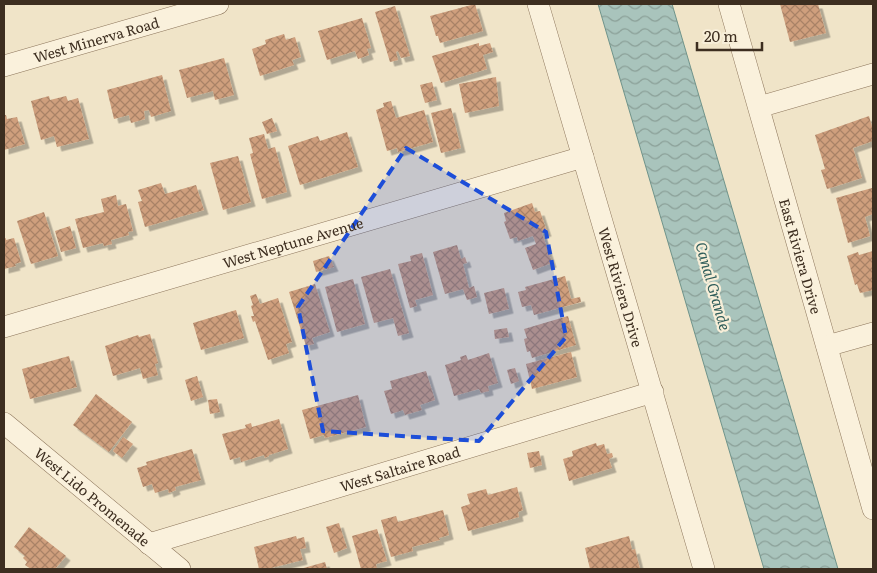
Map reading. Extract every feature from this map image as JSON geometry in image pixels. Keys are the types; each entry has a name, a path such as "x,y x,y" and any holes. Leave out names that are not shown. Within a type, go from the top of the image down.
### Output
{"street":[{"name":"West Minerva Road","path":"4,66 218,4"},
{"name":"West Riviera Drive","path":"538,4 704,569"},
{"name":"East Riviera Drive","path":"729,4 873,509"},
{"path":"759,107 873,74"},
{"name":"West Neptune Avenue","path":"4,327 583,157"},
{"path":"827,346 873,333"},
{"name":"West Saltaire Road","path":"148,544 652,392"},
{"name":"West Lido Promenade","path":"4,424 180,569"}],"highlighted area":[{"path":"406,148 546,232 566,337 479,441 323,431 298,307"}],"water":[{"name":"Canal Grande","path":"598,4 672,4 838,569 764,569"}],"building":[{"path":"475,4 483,31 440,43 430,16"},
{"path":"780,4 818,4 826,33 790,42"},
{"path":"395,6 410,56 401,58 398,51 396,52 398,60 390,62 375,12"},
{"path":"362,18 371,48 367,49 369,55 358,59 355,51 327,60 318,31"},
{"path":"284,34 286,40 295,37 301,57 292,60 294,65 260,76 252,49 266,44 265,40"},
{"path":"479,43 479,46 490,43 493,52 483,55 487,69 441,83 432,56"},
{"path":"224,58 234,95 215,100 213,91 187,98 179,70"},
{"path":"162,75 171,111 151,117 149,110 144,111 145,119 131,123 129,115 114,119 107,90"},
{"path":"496,77 499,106 465,113 459,84"},
{"path":"432,82 437,100 425,103 420,85"},
{"path":"49,96 50,100 66,96 68,101 78,98 89,139 57,147 54,136 41,140 31,101"},
{"path":"391,101 396,118 424,110 433,142 398,152 397,148 387,151 376,110 384,107 383,103"},
{"path":"451,108 461,148 441,153 431,113"},
{"path":"4,115 6,115 7,119 17,117 25,144 4,150"},
{"path":"869,116 873,130 873,141 853,148 862,178 827,189 821,170 825,169 815,135"},
{"path":"272,118 277,131 267,134 262,122"},
{"path":"347,132 358,167 300,185 288,146 318,136 320,141"},
{"path":"264,134 268,149 275,147 287,192 262,199 250,154 253,153 249,138"},
{"path":"238,156 251,202 223,210 210,163"},
{"path":"161,183 165,194 196,185 204,210 145,227 138,202 142,201 138,190"},
{"path":"872,188 873,214 865,217 870,236 848,243 836,198"},
{"path":"116,195 118,206 126,204 133,231 128,232 129,235 111,240 112,244 104,246 103,243 83,248 75,219 104,212 101,199"},
{"path":"532,203 535,212 540,211 547,232 542,233 552,263 533,270 525,248 536,244 533,236 518,241 517,237 510,239 504,222 506,221 504,213"},
{"path":"44,212 58,256 31,264 17,221"},
{"path":"70,226 76,248 61,252 55,231"},
{"path":"6,238 6,240 14,238 21,262 15,264 16,266 4,269 4,239"},
{"path":"457,245 461,259 465,257 467,263 463,264 469,288 474,286 477,297 467,300 463,289 445,294 433,252"},
{"path":"873,251 873,290 860,293 857,284 855,285 847,256 858,252 859,255"},
{"path":"422,253 433,295 415,300 417,306 410,308 398,264 411,261 410,256"},
{"path":"329,256 334,267 316,272 313,261"},
{"path":"390,269 409,333 398,336 393,318 374,323 361,277"},
{"path":"565,276 571,299 580,297 581,302 534,315 531,305 522,307 518,292 526,290 525,287"},
{"path":"353,279 365,324 337,332 325,287"},
{"path":"315,284 330,332 312,338 314,344 306,346 289,292"},
{"path":"504,288 509,309 489,314 484,293"},
{"path":"256,294 260,304 278,298 292,342 286,344 289,353 268,360 255,321 253,322 251,316 254,316 250,296"},
{"path":"236,310 244,338 201,350 193,323"},
{"path":"568,316 576,345 532,358 530,351 527,352 524,339 527,338 524,329"},
{"path":"507,328 509,337 495,339 494,330"},
{"path":"150,334 158,363 155,364 158,375 143,379 140,368 113,376 105,346 138,335 139,337"},
{"path":"571,352 577,377 532,389 526,364"},
{"path":"489,353 498,383 488,386 489,391 481,393 479,389 454,396 445,365 461,360 460,357 466,355 468,360"},
{"path":"69,356 77,387 30,399 22,369"},
{"path":"515,368 519,381 511,384 507,370"},
{"path":"426,371 435,400 420,405 422,410 405,415 403,410 391,414 384,391 392,389 390,381"},
{"path":"197,376 203,397 191,401 185,380"},
{"path":"96,394 132,422 109,452 73,425"},
{"path":"358,395 366,427 325,438 324,435 310,439 302,410"},
{"path":"217,399 220,412 210,414 208,400"},
{"path":"279,419 288,449 265,458 264,455 241,462 240,457 230,460 222,434 246,428 245,425 251,423 252,427"},
{"path":"123,437 133,444 122,458 113,451"},
{"path":"596,443 597,446 604,444 607,454 612,453 613,457 609,459 612,468 569,481 563,459 573,456 572,451"},
{"path":"192,449 201,480 175,487 176,490 169,493 168,489 155,493 152,484 143,487 137,468 147,465 146,462"},
{"path":"539,451 542,465 530,468 527,453"},
{"path":"517,487 523,510 518,512 519,517 468,531 461,507 470,504 467,494 486,489 488,495"},
{"path":"443,510 449,535 439,538 440,540 412,547 413,551 391,557 381,520 396,516 398,522"},
{"path":"339,523 347,548 334,553 326,527"},
{"path":"29,527 66,556 55,569 31,569 25,565 27,562 23,558 25,556 14,547"},
{"path":"377,529 387,561 376,564 377,569 361,569 352,536"},
{"path":"296,536 297,539 304,537 306,548 300,549 303,560 267,569 259,569 254,547"},
{"path":"629,536 632,550 635,549 640,569 590,569 585,548"},
{"path":"325,562 327,569 300,569"}]}
